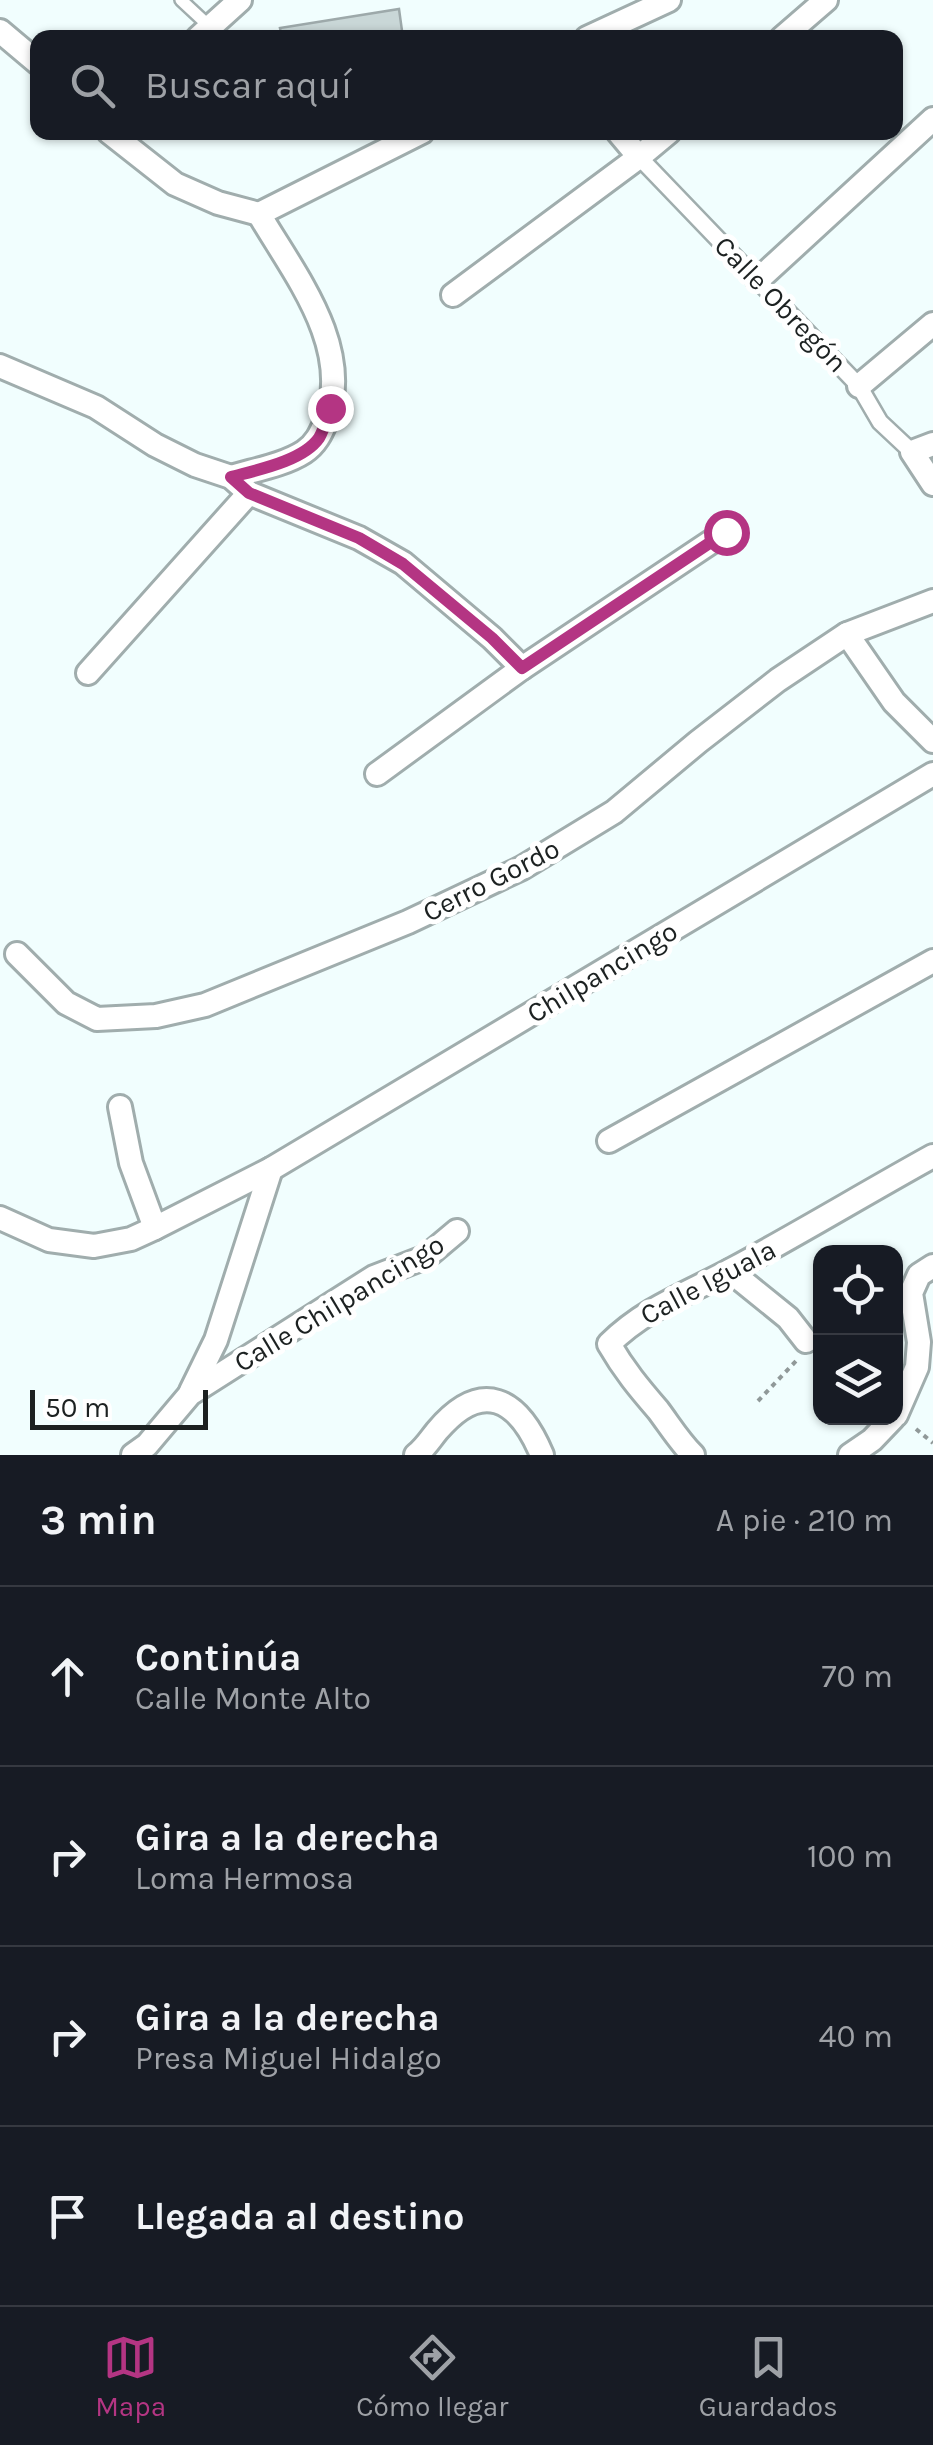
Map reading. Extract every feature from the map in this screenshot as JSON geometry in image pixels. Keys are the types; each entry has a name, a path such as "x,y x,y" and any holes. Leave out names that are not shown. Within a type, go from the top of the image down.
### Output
{"street":[{"path":"206,30 240,0"},
{"path":"604,30 669,0"},
{"path":"791,30 826,0"},
{"path":"0,31 30,57"},
{"path":"758,280 933,119"},
{"path":"138,144 175,184 218,204 258,214 406,140"},
{"name":"Calle Obregón","path":"624,140 859,386 880,422 922,448 933,484"},
{"path":"454,295 660,140"},
{"path":"231,477 304,452 319,438 330,408 332,370 318,317 258,214"},
{"path":"859,386 933,324"},
{"path":"0,366 96,407 155,446 231,477 249,493 359,538 403,564 522,668"},
{"path":"88,672 249,493"},
{"path":"377,774 522,668 726,532"},
{"name":"Cerro Gordo","path":"17,954 66,1003 97,1020 156,1016 205,1005 408,922 522,868 614,812 765,690 847,634 933,600"},
{"path":"847,634 894,702 933,741"},
{"name":"Chilpancingo","path":"271,1170 933,774"},
{"path":"609,1141 933,961"},
{"path":"120,1107 131,1163 155,1228"},
{"name":"Calle Iguala","path":"694,1455 626,1373 609,1344 666,1301 730,1271 933,1156"},
{"path":"0,1218 49,1240 94,1246 130,1239 271,1170"},
{"path":"190,1394 216,1340 271,1170"},
{"name":"Calle Chilpancingo","path":"133,1455 146,1446 190,1394 374,1277 426,1257 457,1231"},
{"path":"903,1396 916,1367 919,1342 912,1292 919,1275 933,1266"},
{"path":"730,1271 788,1318 806,1341"},
{"path":"416,1455 458,1412 482,1399 496,1399 526,1424 542,1455"},
{"path":"850,1455 886,1425"}],"lane":[{"path":"181,0 203,30"}],"path":[{"path":"758,1400 802,1355 806,1341"}],"building":[{"path":"399,9 402,30 280,30"}],"route":[{"path":"330,408 319,438 304,452 231,477 249,493 359,538 403,564 522,668 726,532"}]}
